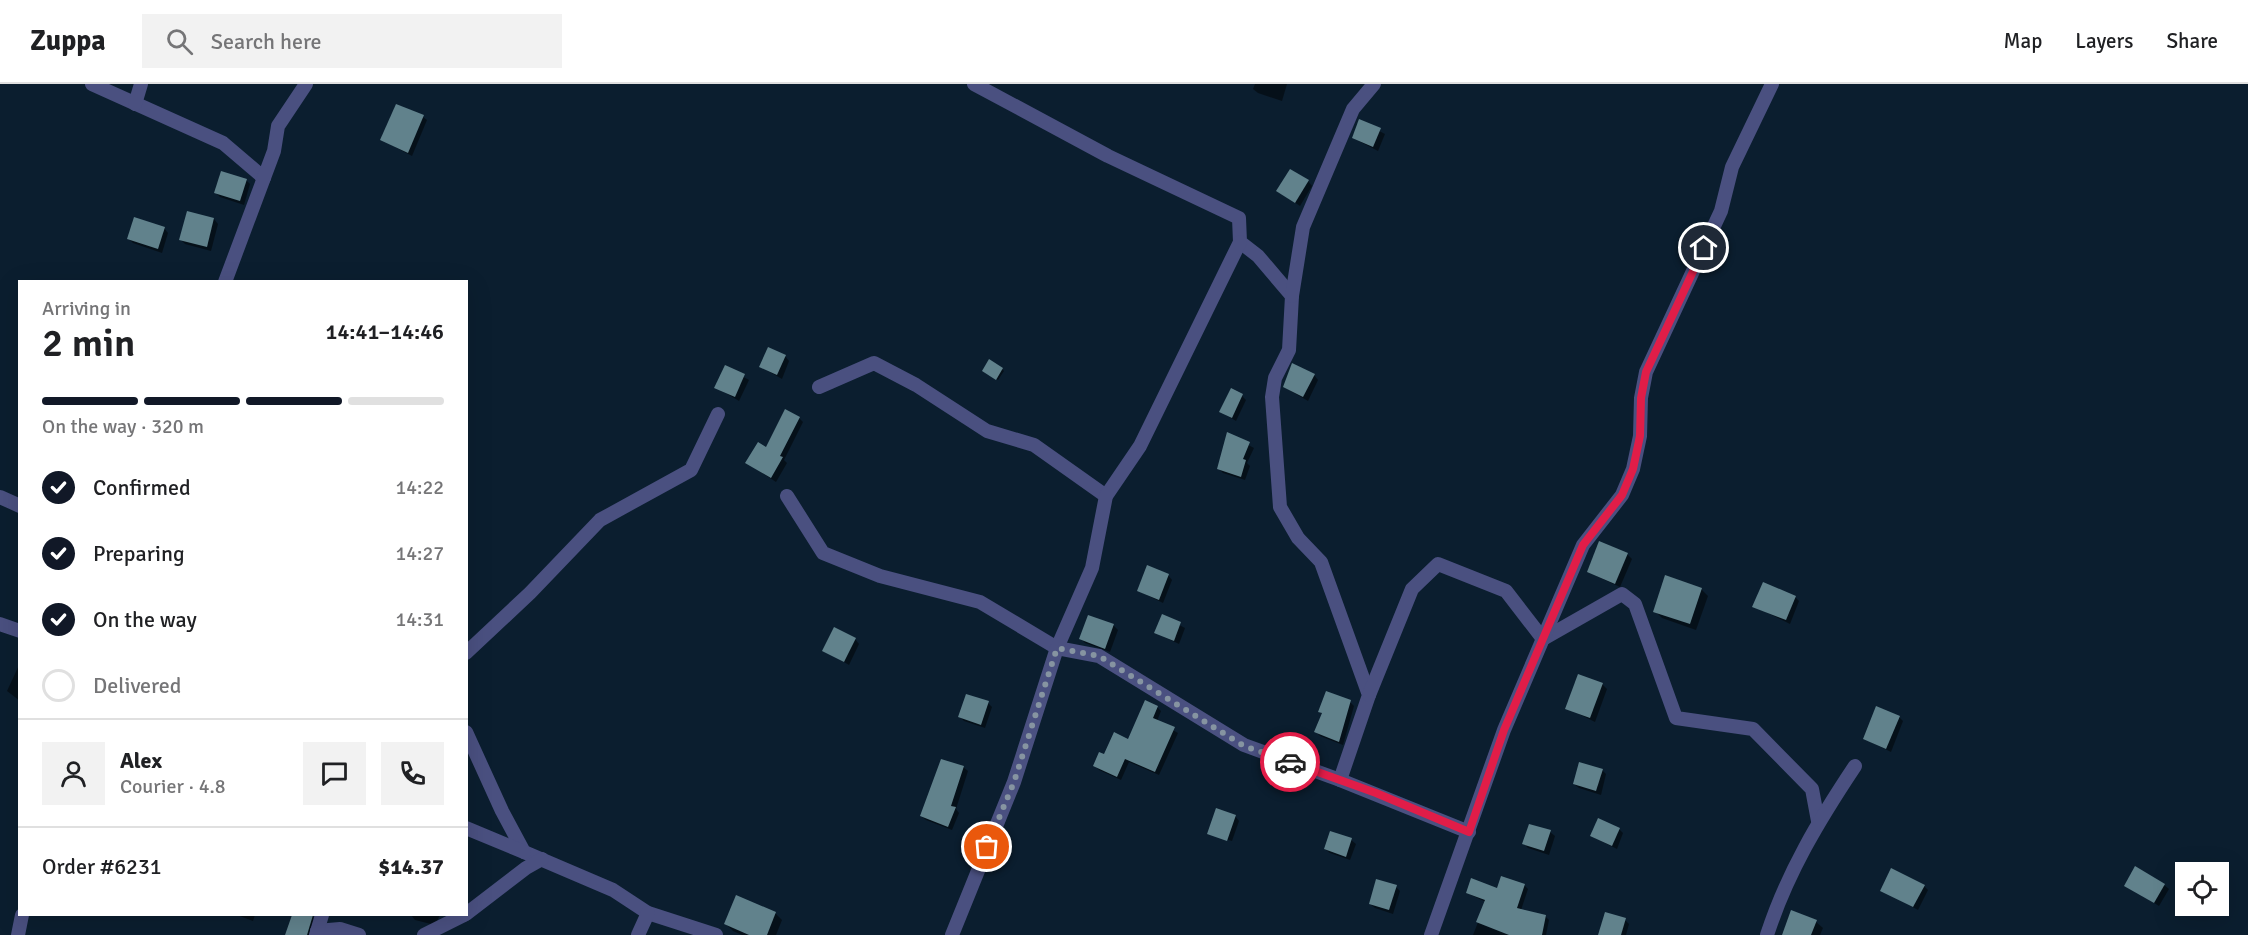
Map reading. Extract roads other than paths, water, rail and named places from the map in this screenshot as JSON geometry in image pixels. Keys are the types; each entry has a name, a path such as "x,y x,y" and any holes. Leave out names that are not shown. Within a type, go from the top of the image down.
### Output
{"street":[{"path":"92,84 223,143 242,156 264,178"},
{"path":"135,104 141,84"},
{"path":"226,280 274,151 278,126 306,84"},
{"path":"952,935 1014,782 1057,648 1092,568 1106,496 1140,446 1240,242 1239,218 1108,156 975,84"},
{"path":"1369,695 1321,562 1298,538 1280,507 1272,398 1275,378 1289,350 1292,296 1303,227 1334,160 1353,109 1374,84"},
{"path":"1431,935 1504,730 1583,545 1622,495 1633,469 1640,436 1641,398 1646,372 1721,212 1732,167 1772,84"},
{"path":"1240,242 1258,256 1292,296"},
{"path":"819,387 874,363 916,385 987,431 1034,445 1106,496"},
{"path":"468,651 530,593 600,520 691,470 718,414"},
{"path":"787,496 823,552 880,576 980,602 1057,648 1099,656 1244,746 1340,780 1469,832"},
{"path":"0,497 18,505"},
{"path":"1340,780 1369,695 1412,589 1438,564 1506,591 1543,639"},
{"path":"1543,639 1622,594 1635,604 1676,718 1753,729 1812,789 1818,821"},
{"path":"0,624 18,630"},
{"path":"468,736 502,811 524,852"},
{"path":"1767,935 1796,864 1818,821 1855,766"},
{"path":"468,829 613,890 648,913 716,935"},
{"path":"468,912 526,868 542,859"},
{"path":"638,935 648,913"},
{"path":"18,935 22,916"},
{"path":"322,916 317,933 340,929 359,935"},
{"path":"424,935 461,916"}]}
